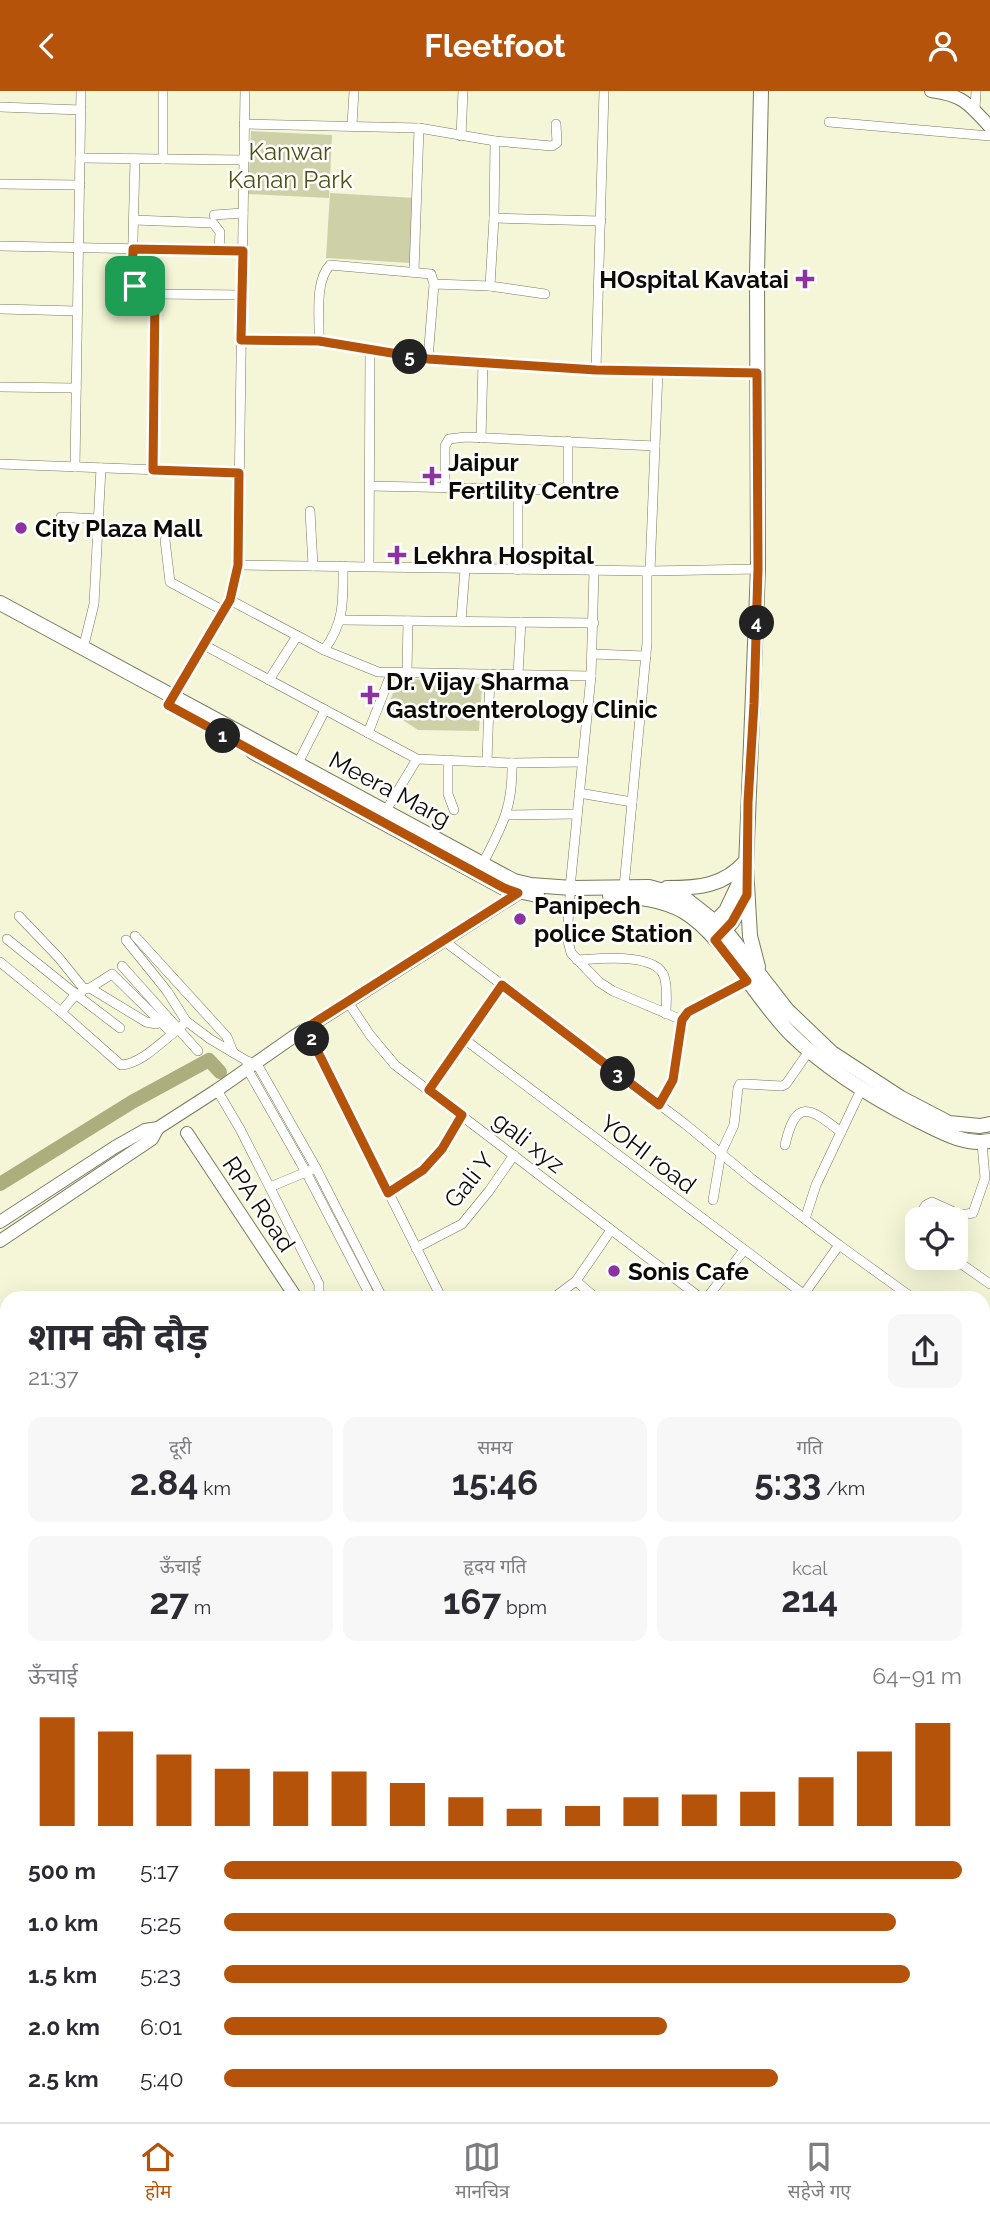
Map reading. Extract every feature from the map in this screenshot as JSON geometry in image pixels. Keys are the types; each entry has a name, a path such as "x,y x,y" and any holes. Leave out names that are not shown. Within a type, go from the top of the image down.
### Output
{"main road":[{"path":"759,972 750,936 746,864 758,569 757,373 761,91"},
{"name":"Meera Marg","path":"0,603 486,878 525,889 655,900 683,911 716,930"},
{"name":"Meera Marg","path":"0,615 297,765 525,889"},
{"path":"655,888 715,883 727,879 746,864"},
{"path":"716,930 734,899 746,864"},
{"name":"Meera Marg","path":"570,892 624,887 655,888 682,895 759,972 809,1034 857,1071 949,1123 980,1126 990,1123"},
{"path":"716,930 740,911 747,895"},
{"path":"716,930 747,981 779,1022 808,1051 861,1090 944,1133 959,1139 986,1142"}],"street":[{"path":"75,467 81,91"},
{"path":"163,91 163,159"},
{"path":"171,701 230,600 238,565 245,91"},
{"path":"352,125 354,91"},
{"path":"461,136 463,91"},
{"path":"596,370 604,91"},
{"path":"931,91 965,100 990,127"},
{"path":"975,110 976,91"},
{"path":"0,107 81,110"},
{"path":"829,123 990,136"},
{"path":"244,124 419,128 495,141 552,146 557,143 556,124"},
{"path":"415,272 419,128"},
{"path":"490,286 495,141"},
{"path":"80,158 244,160"},
{"path":"135,159 132,280 135,286 141,292 242,295"},
{"path":"0,184 80,185"},
{"path":"214,215 243,213"},
{"path":"494,218 601,221"},
{"path":"134,220 213,223 220,232 219,250"},
{"path":"0,246 243,251"},
{"path":"319,341 323,272 330,265 431,274 434,284 428,359"},
{"path":"434,284 490,286 545,294"},
{"path":"153,470 155,293"},
{"path":"0,309 77,311"},
{"path":"241,340 319,341 428,359 596,370 757,373"},
{"path":"369,566 370,351"},
{"path":"481,438 483,362"},
{"path":"624,887 646,656 658,371"},
{"path":"0,387 76,388"},
{"path":"445,487 445,446 449,439 655,446"},
{"path":"370,486 559,490 566,488 568,484 568,441"},
{"path":"0,464 239,473"},
{"path":"83,649 94,604 101,468"},
{"path":"518,490 518,570"},
{"path":"310,511 313,566"},
{"path":"61,517 99,519"},
{"path":"165,540 170,582 224,611"},
{"path":"238,565 594,571 758,569"},
{"path":"324,650 336,634 341,620 343,566"},
{"path":"461,621 465,569"},
{"path":"594,571 591,676 567,937 571,953 606,987 682,1020"},
{"path":"230,600 324,650 378,672 591,676"},
{"path":"341,620 594,623"},
{"path":"407,673 408,621"},
{"path":"518,674 520,622"},
{"path":"269,680 297,636"},
{"path":"204,645 417,759 512,763 582,762"},
{"path":"592,654 646,656"},
{"path":"368,733 391,674"},
{"path":"487,762 490,674"},
{"path":"297,765 325,710"},
{"path":"385,813 417,759"},
{"path":"448,760 448,794 454,810"},
{"path":"482,865 498,835 513,792 512,763"},
{"path":"579,793 632,802"},
{"path":"506,815 577,814"},
{"path":"0,1222 115,1147 145,1130 158,1128 306,1028 525,889"},
{"path":"19,916 59,957 82,992 146,1022 162,1023"},
{"path":"233,1052 227,1037 131,938 186,1021 251,1065 379,1291"},
{"path":"7,939 82,992 120,1028"},
{"path":"443,940 839,1245 903,1291"},
{"path":"577,960 604,958 644,961 656,966 663,974 666,1014"},
{"path":"0,962 124,1066 176,1031 186,1021"},
{"path":"122,966 176,1031 198,1051"},
{"path":"61,1012 82,992 114,974 162,1023 176,1031"},
{"path":"659,1105 673,1080 682,1020 692,1008 747,981"},
{"path":"429,1090 502,985"},
{"name":"gali xyz","path":"348,1002 396,1065 693,1291"},
{"path":"306,1028 438,1291"},
{"name":"YOHI road","path":"464,1039 800,1291"},
{"path":"713,1200 721,1153 734,1125 740,1084 782,1086 808,1051"},
{"path":"217,1090 270,1187 318,1284 319,1291"},
{"path":"806,1219 816,1185 861,1090"},
{"path":"785,1145 789,1124 802,1112 817,1114 841,1132"},
{"path":"388,1193 423,1170 442,1149 462,1115"},
{"name":"RPA Road","path":"176,1116 188,1126 187,1133 292,1291"},
{"path":"0,1241 152,1139 158,1128"},
{"path":"968,1214 973,1213 985,1178 986,1142"},
{"name":"Gali Y","path":"416,1248 462,1224 514,1155"},
{"path":"270,1187 311,1170"},
{"path":"311,1170 368,1291"},
{"path":"925,1207 932,1202 943,1207"},
{"path":"563,1291 576,1281 611,1230"},
{"path":"810,1291 839,1245"},
{"path":"711,1291 744,1250"},
{"path":"968,1269 990,1285"},
{"path":"576,1281 588,1291"}],"green space":[{"name":"Kanwar Kanan Park","path":"251,131 332,135 329,198 248,194"},
{"path":"330,193 415,198 411,263 326,258"},
{"path":"400,678 482,684 479,731 418,730 386,709"}],"waterway":[{"path":"0,1184 132,1102 209,1060 220,1072"}],"place":[{"name":"HOspital Kavatai","path":"805,279"},
{"name":"Jaipur Fertility Centre","path":"432,476"},
{"name":"City Plaza Mall","path":"21,528"},
{"name":"Lekhra Hospital","path":"397,555"},
{"name":"Dr. Vijay Sharma Gastroenterology Clinic","path":"370,695"},
{"name":"Panipech police Station","path":"520,919"},
{"name":"Sonis Cafe","path":"614,1271"}],"route":[{"path":"133,249 243,251 241,340 319,341 428,359 596,370 757,373 758,569 748,802 747,895 740,911 715,940 747,981 692,1008 682,1020 673,1080 659,1105 502,985 429,1090 462,1115 442,1149 423,1170 388,1193 306,1028 518,893 504,888 168,705 230,600 238,565 239,473 153,470 155,293 141,292 135,286 132,280 133,249"}]}
